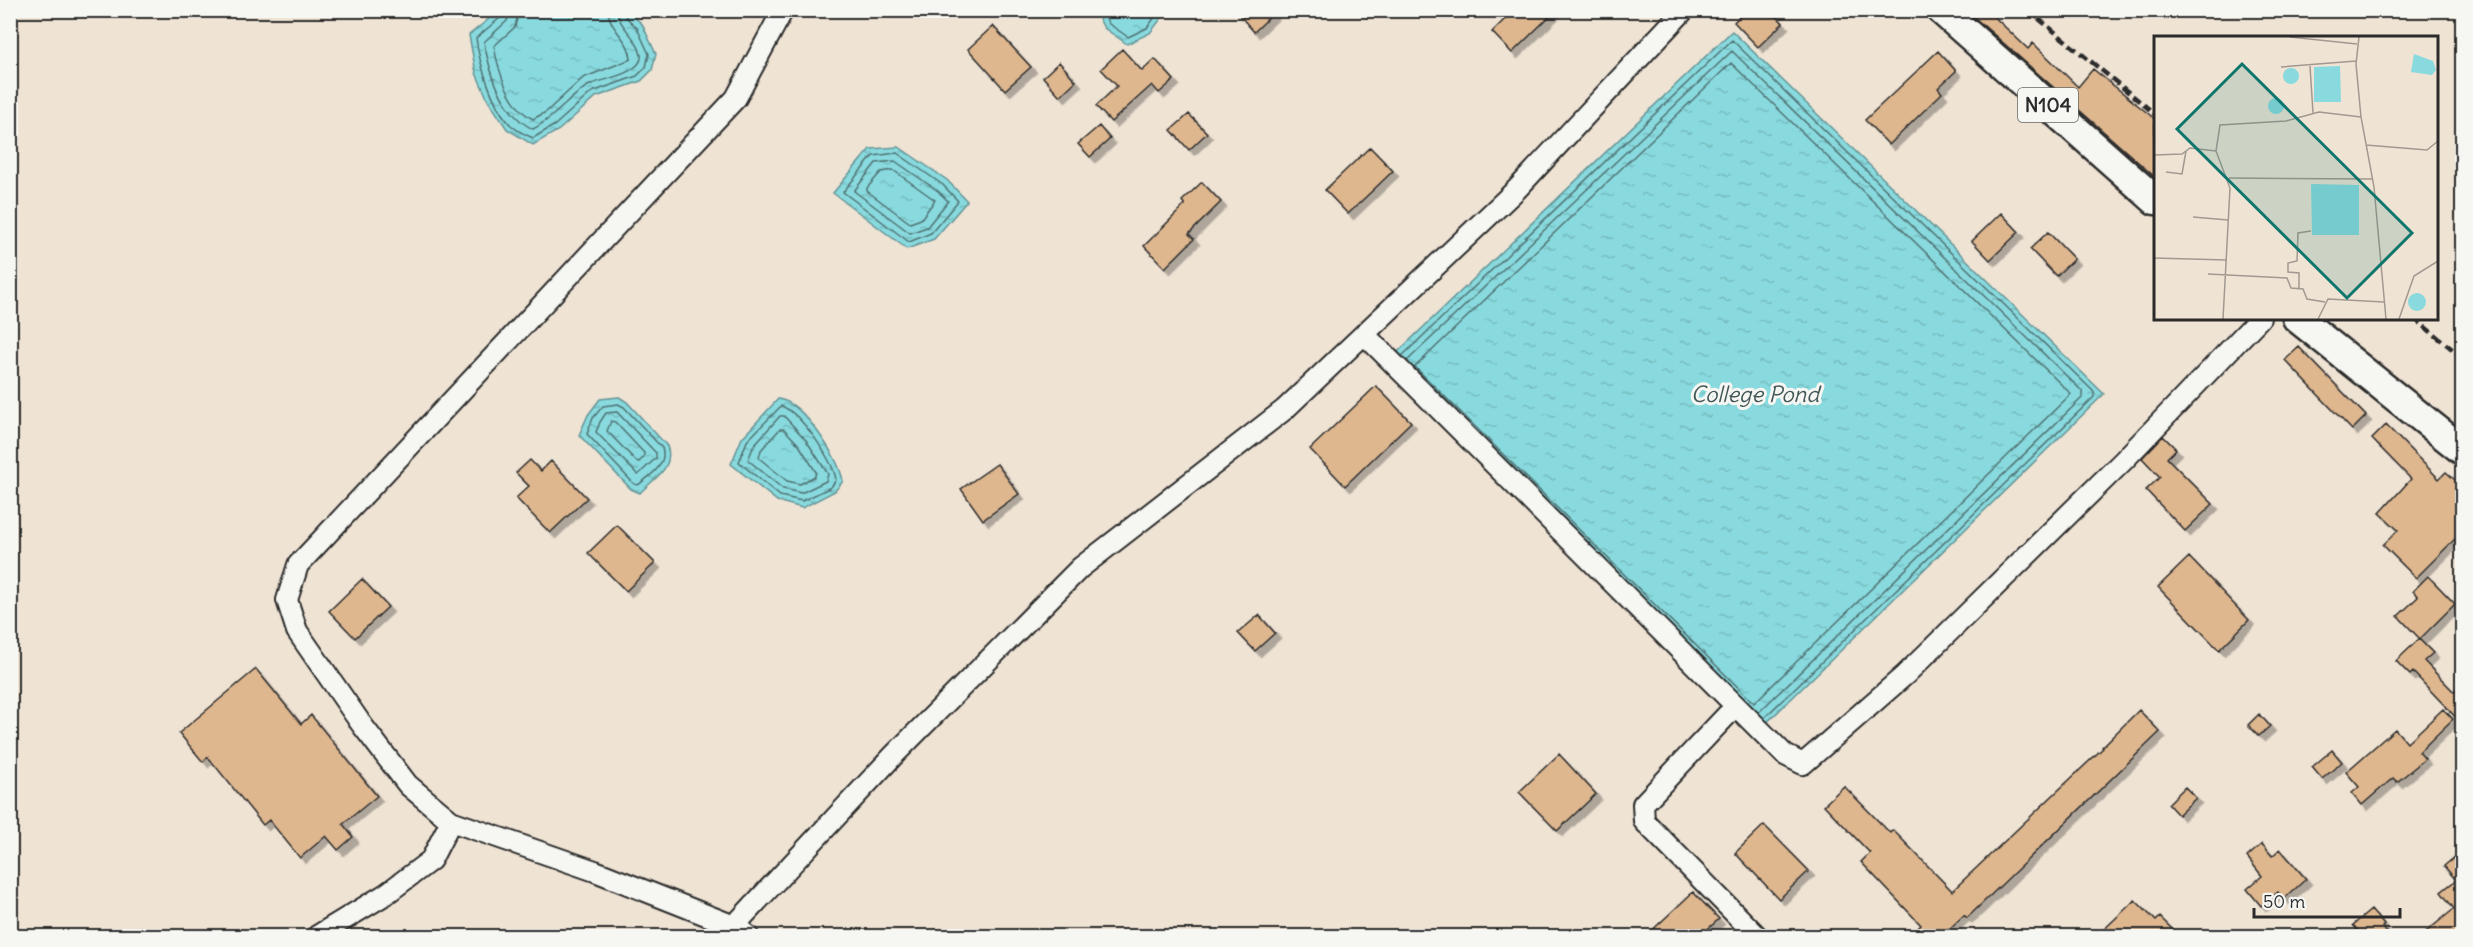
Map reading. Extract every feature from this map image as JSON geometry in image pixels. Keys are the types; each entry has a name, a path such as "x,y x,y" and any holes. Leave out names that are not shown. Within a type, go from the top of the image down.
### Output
{"highway":[{"name":"N104","path":"1941,10 2154,199"},
{"path":"2300,320 2463,450"}],"street":[{"path":"783,10 736,98 298,565 287,600 297,631 362,724 408,784 451,821 595,871 741,931 893,756 1080,568 1284,410 1517,189 1684,10"},
{"path":"1364,334 1785,754 1803,764 1922,658 2123,461 2258,320"},
{"path":"1727,715 1643,804 1644,821 1757,936"},
{"path":"317,936 386,894 431,860 451,821"}],"water":[{"path":"500,10 628,11 642,24 656,54 652,70 641,81 596,97 559,130 533,145 507,129 488,100 476,73 469,35"},
{"path":"1095,11 1167,11 1150,33 1127,44 1104,28"},
{"name":"College Pond","path":"1732,31 2104,394 1754,735 1382,367"},
{"path":"899,147 947,180 967,201 934,239 907,249 833,193 870,149"},
{"path":"619,397 627,402 667,446 669,454 666,467 640,493 631,489 579,435 588,415 600,399"},
{"path":"778,399 788,402 799,410 815,428 836,461 843,481 835,491 802,508 777,501 731,464 742,438"}],"building":[{"path":"1235,10 1277,10 1254,32"},
{"path":"1514,10 1556,10 1512,53 1492,32"},
{"path":"1746,10 1771,10 1783,23 1758,47 1734,22"},
{"path":"1966,10 1987,10 2028,49 2033,43 2078,87 2093,69 2154,118 2154,176"},
{"path":"993,26 1031,67 1005,90 968,49"},
{"path":"1122,49 1142,71 1155,59 1174,80 1159,93 1152,85 1111,122 1096,106 1117,86 1101,69"},
{"path":"1938,51 1956,71 1938,88 1942,93 1889,145 1865,120"},
{"path":"1059,62 1076,81 1060,96 1043,77"},
{"path":"1189,114 1207,133 1189,150 1171,130"},
{"path":"1099,126 1110,139 1090,157 1078,144"},
{"path":"1370,147 1393,171 1348,214 1325,190"},
{"path":"1202,182 1221,202 1189,234 1194,239 1165,268 1144,246 1185,205 1182,201"},
{"path":"2001,213 2019,232 1990,260 1972,241"},
{"path":"2048,232 2074,259 2056,276 2030,249"},
{"path":"2299,347 2366,416 2352,430 2285,360"},
{"path":"1376,386 1411,422 1345,486 1310,449"},
{"path":"2386,425 2439,479 2446,472 2463,487 2463,531 2416,578 2383,545 2398,530 2380,513 2411,479 2372,439"},
{"path":"2163,436 2176,449 2167,458 2213,504 2185,531 2146,490 2160,477 2142,458"},
{"path":"530,460 541,471 551,461 587,498 550,533 516,498 529,486 516,473"},
{"path":"997,464 1019,494 983,520 961,489"},
{"path":"617,525 655,563 626,591 588,553"},
{"path":"2189,557 2249,620 2219,650 2158,587"},
{"path":"2428,576 2455,604 2420,639 2398,616 2418,597 2413,591"},
{"path":"362,579 388,607 355,638 329,611"},
{"path":"1259,615 1275,633 1255,651 1238,633"},
{"path":"2419,639 2433,653 2424,661 2454,692 2463,684 2463,725 2413,672 2410,675 2396,661"},
{"path":"256,669 301,724 311,715 377,796 343,824 353,837 338,850 326,836 300,858 269,820 263,825 208,757 203,762 179,733"},
{"path":"2443,709 2453,719 2419,752 2425,759 2397,782 2393,778 2362,805 2352,793 2359,787 2346,772 2395,729 2407,743"},
{"path":"2139,710 2160,732 1967,918 1964,915 1942,936 1924,936 1917,929 1921,925 1861,862 1870,853 1824,805 1844,786 1890,833 1893,830 1952,891 2103,748"},
{"path":"2259,714 2270,726 2259,736 2248,725"},
{"path":"2332,750 2342,762 2322,779 2312,767"},
{"path":"1559,754 1596,794 1557,831 1519,792"},
{"path":"2185,787 2196,798 2178,815 2168,804"},
{"path":"1764,825 1809,871 1779,899 1735,853"},
{"path":"2262,844 2272,856 2280,849 2306,879 2284,899 2278,892 2261,906 2247,889 2262,876 2247,857"},
{"path":"2463,850 2463,936 2421,936 2454,909 2441,892 2456,880 2444,866"},
{"path":"1693,892 1719,919 1700,936 1646,936"},
{"path":"2135,900 2156,921 2160,917 2179,936 2097,936"},
{"path":"2371,910 2390,936 2363,936 2353,925"}],"railway":[{"path":"2028,10 2154,113"},
{"path":"2416,320 2462,357"}]}
